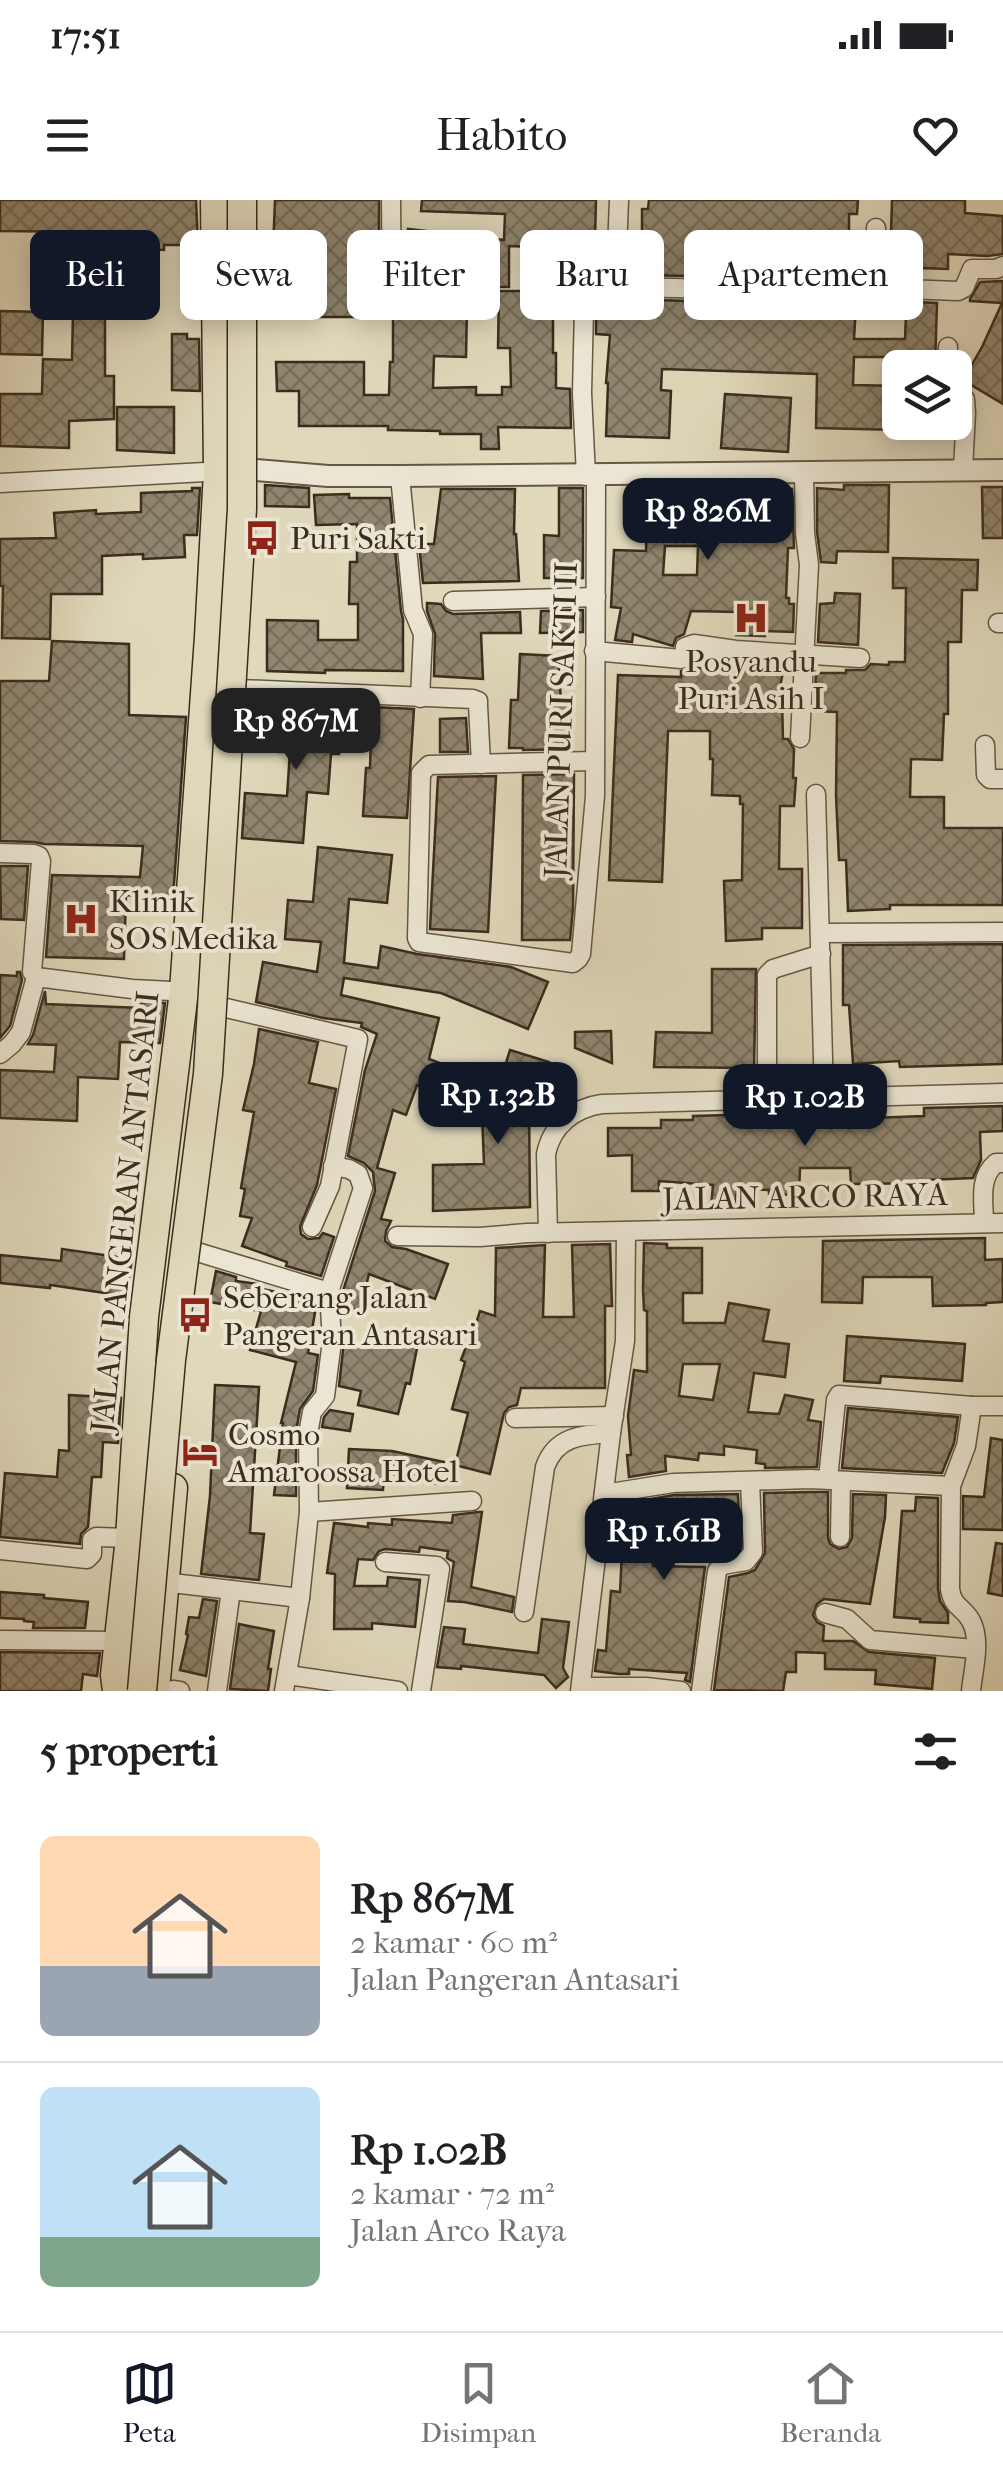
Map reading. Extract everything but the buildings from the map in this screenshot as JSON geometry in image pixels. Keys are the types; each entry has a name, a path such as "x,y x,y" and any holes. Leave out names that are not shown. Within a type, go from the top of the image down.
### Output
{"main road":[{"name":"JALAN PANGERAN ANTASARI","path":"215,200 237,471 240,683 222,1001 194,1250 135,1689 115,1675 130,1538 144,1316 184,991 206,674 237,471 252,200"},
{"path":"135,1689 159,1336 191,1075 227,527 228,200"},
{"path":"135,1689 171,1360 208,1074 242,509 242,200"},
{"path":"206,674 240,683"}],"street":[{"path":"391,200 391,230"},
{"path":"618,230 619,200"},
{"path":"923,289 958,290 964,288 972,269 1003,266"},
{"name":"JALAN PURI SAKTI II","path":"480,764 429,766 420,774 418,940 572,963 581,954 595,796 596,597 591,476 582,393 584,320"},
{"path":"963,469 964,440"},
{"path":"0,483 237,471 328,476 591,476 1003,470"},
{"path":"800,738 809,565 804,474"},
{"path":"400,476 412,610 423,634 420,698"},
{"path":"453,601 596,597"},
{"path":"594,651 680,658 694,644 860,658"},
{"path":"240,683 420,698 467,698 478,701 480,764 594,762"},
{"path":"986,745 986,774 1003,779"},
{"path":"816,794 824,1097"},
{"path":"0,853 34,854 41,861 32,972 36,977 184,991 358,1040 330,1186 312,1227"},
{"path":"821,933 1003,932"},
{"path":"767,1098 767,975 772,968 821,954"},
{"path":"0,1054 20,1032 36,977"},
{"path":"548,1233 548,1141 572,1114 587,1106 1003,1093"},
{"name":"JALAN ARCO RAYA","path":"396,1236 994,1223 984,1184 986,1174 996,1163 1003,1163"},
{"path":"333,1166 358,1174 363,1188 328,1292 332,1341 324,1396 312,1412 308,1434 308,1512 300,1598 286,1683 398,1691"},
{"name":"JALAN ARCO RAYA","path":"580,1689 626,1322 626,1232"},
{"path":"194,1250 328,1292"},
{"path":"840,1537 834,1480 839,1395 1003,1406"},
{"path":"971,1691 974,1625 950,1595 951,1486 966,1446 972,1406"},
{"path":"515,1418 613,1424"},
{"path":"524,1612 550,1452 564,1442 613,1424"},
{"path":"604,1494 662,1484 834,1480 951,1486"},
{"path":"702,1691 718,1571 728,1562 746,1561 752,1552 750,1482"},
{"path":"308,1512 472,1501"},
{"path":"0,1550 87,1558 92,1554 92,1540 96,1537 130,1538"},
{"path":"385,1562 440,1569 420,1691"},
{"path":"172,1583 300,1598"},
{"path":"217,1691 231,1590"},
{"path":"825,1613 847,1619 870,1640 975,1650"},
{"path":"0,1640 119,1641"},
{"path":"580,1689 646,1687 681,1691"},
{"path":"172,1690 180,1691"}],"place":[{"name":"Puri Sakti","path":"262,538"},
{"name":"Posyandu Puri Asih I","path":"751,618"},
{"name":"Klinik SOS Medika","path":"81,919"},
{"name":"Seberang Jalan Pangeran Antasari","path":"195,1315"},
{"name":"Cosmo Amaroossa Hotel","path":"200,1452"}]}
